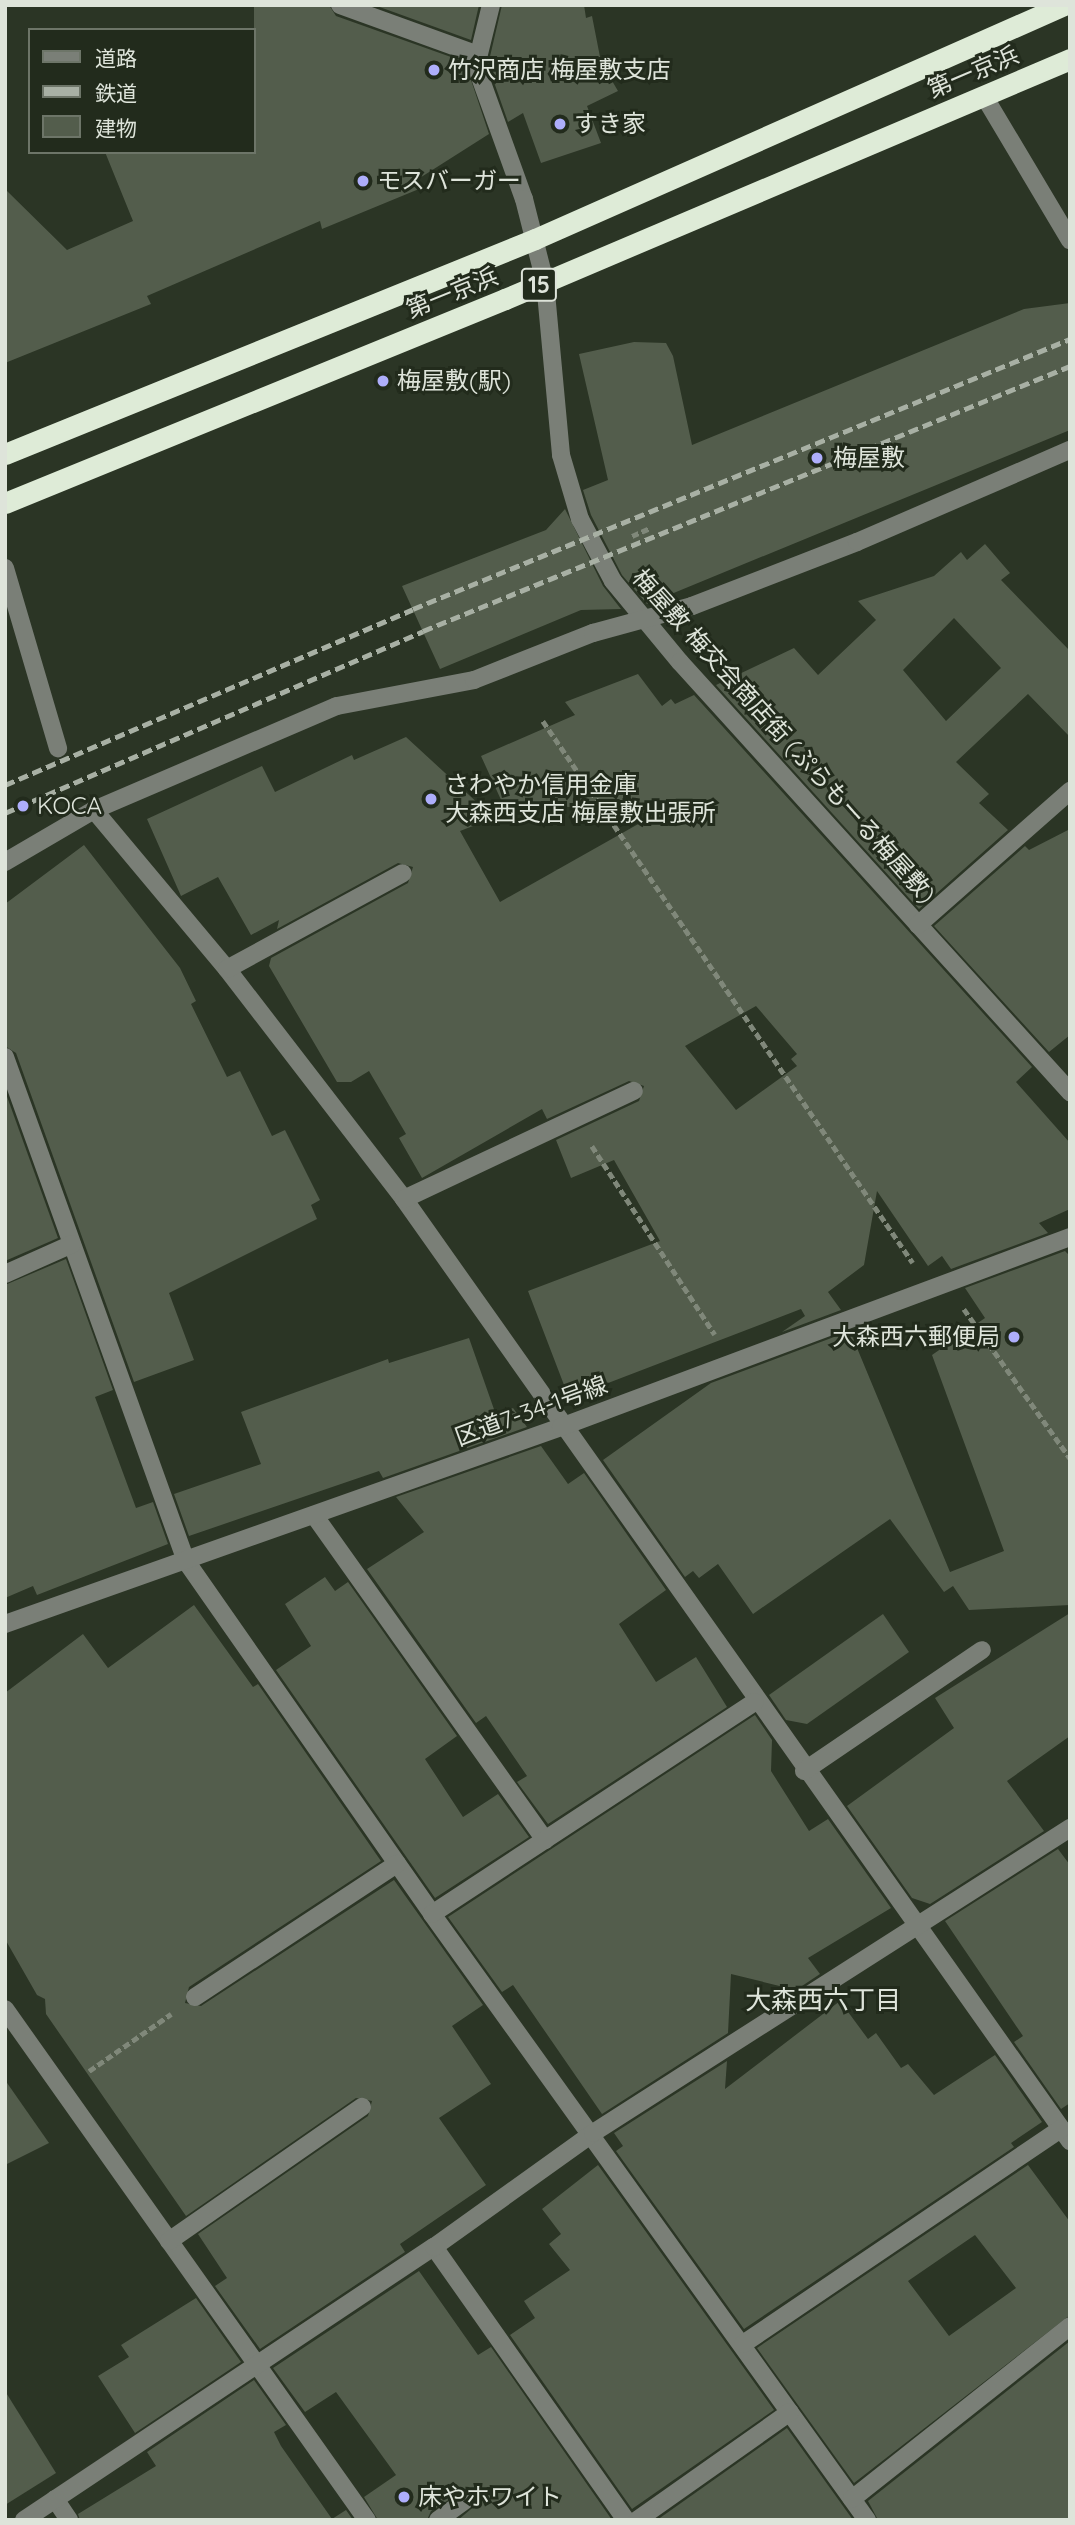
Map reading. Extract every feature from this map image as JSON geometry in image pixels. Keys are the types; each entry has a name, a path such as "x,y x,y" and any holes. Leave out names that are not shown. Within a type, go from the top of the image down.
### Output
{"highway":[{"name":"第一京浜","path":"5,454 535,239 1063,5"},
{"name":"第一京浜","path":"5,503 545,282 1070,58"}],"street":[{"path":"340,5 478,55 491,5"},
{"name":"梅屋敷 梅交会商店街 (ぷらもーる梅屋敷)","path":"478,55 476,66 535,239 545,282 561,454 580,519 613,581 643,620 1070,1092"},
{"path":"984,96 1066,230"},
{"path":"5,862 94,810 337,706 474,680 593,633 692,606 857,542 1070,450"},
{"path":"5,568 58,748"},
{"path":"918,925 1070,791"},
{"path":"94,810 227,969 404,1199 804,1772 1065,2135 743,2344"},
{"path":"227,969 403,873"},
{"path":"5,1057 186,1561 432,1914 593,2133 867,2520"},
{"path":"404,1199 634,1091"},
{"name":"区道7-34-1号線","path":"5,1624 561,1427 1070,1237"},
{"path":"5,1274 72,1244"},
{"path":"314,1515 545,1840"},
{"path":"804,1772 982,1650"},
{"path":"432,1914 755,1702"},
{"path":"24,2520 434,2246 593,2133 916,1929 1070,1828"},
{"path":"195,1997 397,1864"},
{"path":"5,2009 367,2520"},
{"path":"169,2241 362,2106"},
{"path":"434,2246 626,2520"},
{"path":"852,2499 1070,2326"},
{"path":"636,2520 790,2412"},
{"path":"55,2499 69,2520"},
{"path":"438,2520 466,2500"}],"path":[{"path":"632,536 650,528"},
{"path":"543,721 939,1287 1070,1458"},
{"path":"574,1119 733,1362"},
{"path":"62,2090 195,1997"}],"building":[{"path":"254,5 329,5 336,16 465,62 489,134 415,181 419,189 322,229 320,221 147,296 151,304 5,363 5,189 67,250 133,221 106,154 256,154"},
{"path":"374,5 479,5 471,40"},
{"path":"502,5 584,5 586,18 592,16 601,62 618,91 587,106 601,143 541,163 523,113 508,122 488,65"},
{"path":"1070,303 1070,430 647,604 622,575 591,515 583,490 608,480 579,354 634,342 666,343 673,356 692,445 1024,309"},
{"path":"565,509 603,586 621,609 581,610 440,669 402,586 546,530"},
{"path":"985,544 1010,573 1001,580 1070,651 1070,737 1028,694 956,762 989,794 979,803 1008,830 919,909 716,685 794,648 818,675 876,620 858,601 934,576 961,552 967,560","holes":["954,618 1001,668 946,721 903,670"]},
{"path":"638,674 662,706 671,699 675,704 694,695 1032,1067 1016,1082 1070,1143 1070,1209 1039,1223 1048,1233 951,1269 942,1256 928,1266 877,1191 864,1265 828,1292 841,1310 782,1332 805,1316 801,1309 569,1398 528,1291 660,1241 614,1160 571,1178 556,1140 639,1101 644,1086 629,1081 547,1119 542,1109 422,1178 399,1138 406,1134 369,1071 351,1082 337,1082 269,966 271,958 408,883 413,867 398,863 277,929 279,920 251,935 218,877 181,896 147,819 262,766 275,792 352,755 354,760 406,737 494,818 460,831 500,902 656,814 532,804 507,813 481,756 575,715 565,702","holes":["756,1006 797,1054 791,1059 797,1066 736,1110 685,1046"]},
{"path":"1070,829 1070,1035 1049,1052 934,926 1025,846 1029,850"},
{"path":"84,845 180,968 196,1001 191,1004 227,1077 240,1071 272,1136 285,1130 320,1200 311,1205 317,1219 169,1293 194,1360 134,1382 16,1053 5,1046 5,904"},
{"path":"5,1091 58,1238 5,1261"},
{"path":"1065,1251 1070,1256 1070,1605 969,1610 953,1586 944,1592 890,1519 753,1614 718,1564 699,1578 693,1571 685,1577 603,1460 711,1383 850,1331 950,1572 1004,1551 932,1355 985,1318 965,1288"},
{"path":"66,1259 113,1390 95,1397 136,1508 153,1502 168,1544 37,1595 33,1586 5,1598 5,1285"},
{"path":"469,1338 496,1415 513,1408 527,1427 383,1478 379,1471 189,1536 174,1494 261,1464 241,1412 388,1359 389,1363"},
{"path":"541,1446 568,1484 584,1473 666,1590 619,1624 656,1682 696,1657 727,1707 548,1824 517,1782 527,1776 486,1716 476,1723 367,1569 424,1532 396,1497"},
{"path":"325,1577 335,1591 348,1582 457,1736 425,1759 463,1817 498,1794 529,1837 435,1898 276,1670 311,1646 285,1604"},
{"path":"194,1605 253,1687 258,1684 381,1861 189,1987 185,2003 201,2006 394,1880 483,2005 452,2026 491,2084 439,2118 486,2185 400,2244 405,2252 260,2349 215,2286 227,2278 198,2234 368,2116 372,2101 356,2098 186,2216 46,2014 45,1999 37,1995 5,1939 5,1693 83,1634 108,1668"},
{"path":"1070,1613 1070,1736 1007,1781 1044,1831 930,1904 912,1898 847,1806 954,1728 935,1698"},
{"path":"883,1614 909,1652 807,1724 786,1720 769,1695"},
{"path":"755,1715 772,1740 771,1771 809,1831 828,1819 891,1908 808,1958 820,1974 796,1990 731,1974 728,2033 602,2114 513,1985 502,1992 448,1917"},
{"path":"1058,1849 1070,1865 1070,2103 1061,2109 1014,2042 1023,2036 945,1921"},
{"path":"840,2001 868,2039 876,2033 901,2068 908,2064 934,2095 995,2055 1042,2122 1011,2143 1014,2147 744,2329 616,2151 623,2146 614,2133 727,2061 725,2089"},
{"path":"5,2080 49,2143 5,2165"},
{"path":"598,2165 774,2410 632,2509 510,2335 535,2318 524,2301 570,2270 549,2244 561,2234 542,2209"},
{"path":"1028,2165 1070,2222 1070,2315 854,2483 757,2348","holes":["975,2235 1016,2288 949,2336 908,2281"]},
{"path":"419,2271 478,2355 491,2347 612,2520 458,2520 477,2504 475,2493 466,2489 431,2511 427,2520 378,2520 364,2497 396,2475 336,2392 305,2412 273,2368"},
{"path":"196,2298 241,2362 135,2433 98,2376 129,2357 121,2345"},
{"path":"1070,2341 1070,2520 878,2520 868,2501"},
{"path":"254,2380 286,2425 274,2432 281,2446 332,2519 346,2510 353,2520 80,2520 78,2514 156,2466 147,2452"},
{"path":"5,2391 56,2473 5,2505"},
{"path":"787,2428 853,2520 657,2520"}],"railway":[{"path":"5,785 413,609 1070,339"},
{"path":"5,813 423,631 1070,366"}],"place":[{"name":"竹沢商店 梅屋敷支店","path":"434,70"},
{"name":"すき家","path":"560,124"},
{"name":"モスバーガー","path":"363,181"},
{"name":"梅屋敷(駅)","path":"383,381"},
{"name":"梅屋敷","path":"817,458"},
{"name":"さわやか信用金庫 大森西支店 梅屋敷出張所","path":"431,799"},
{"name":"KOCA","path":"23,806"},
{"name":"大森西六郵便局","path":"1014,1337"},
{"name":"床やホワイト","path":"404,2497"}],"district":[{"name":"大森西六丁目","path":"823,2000"}]}
